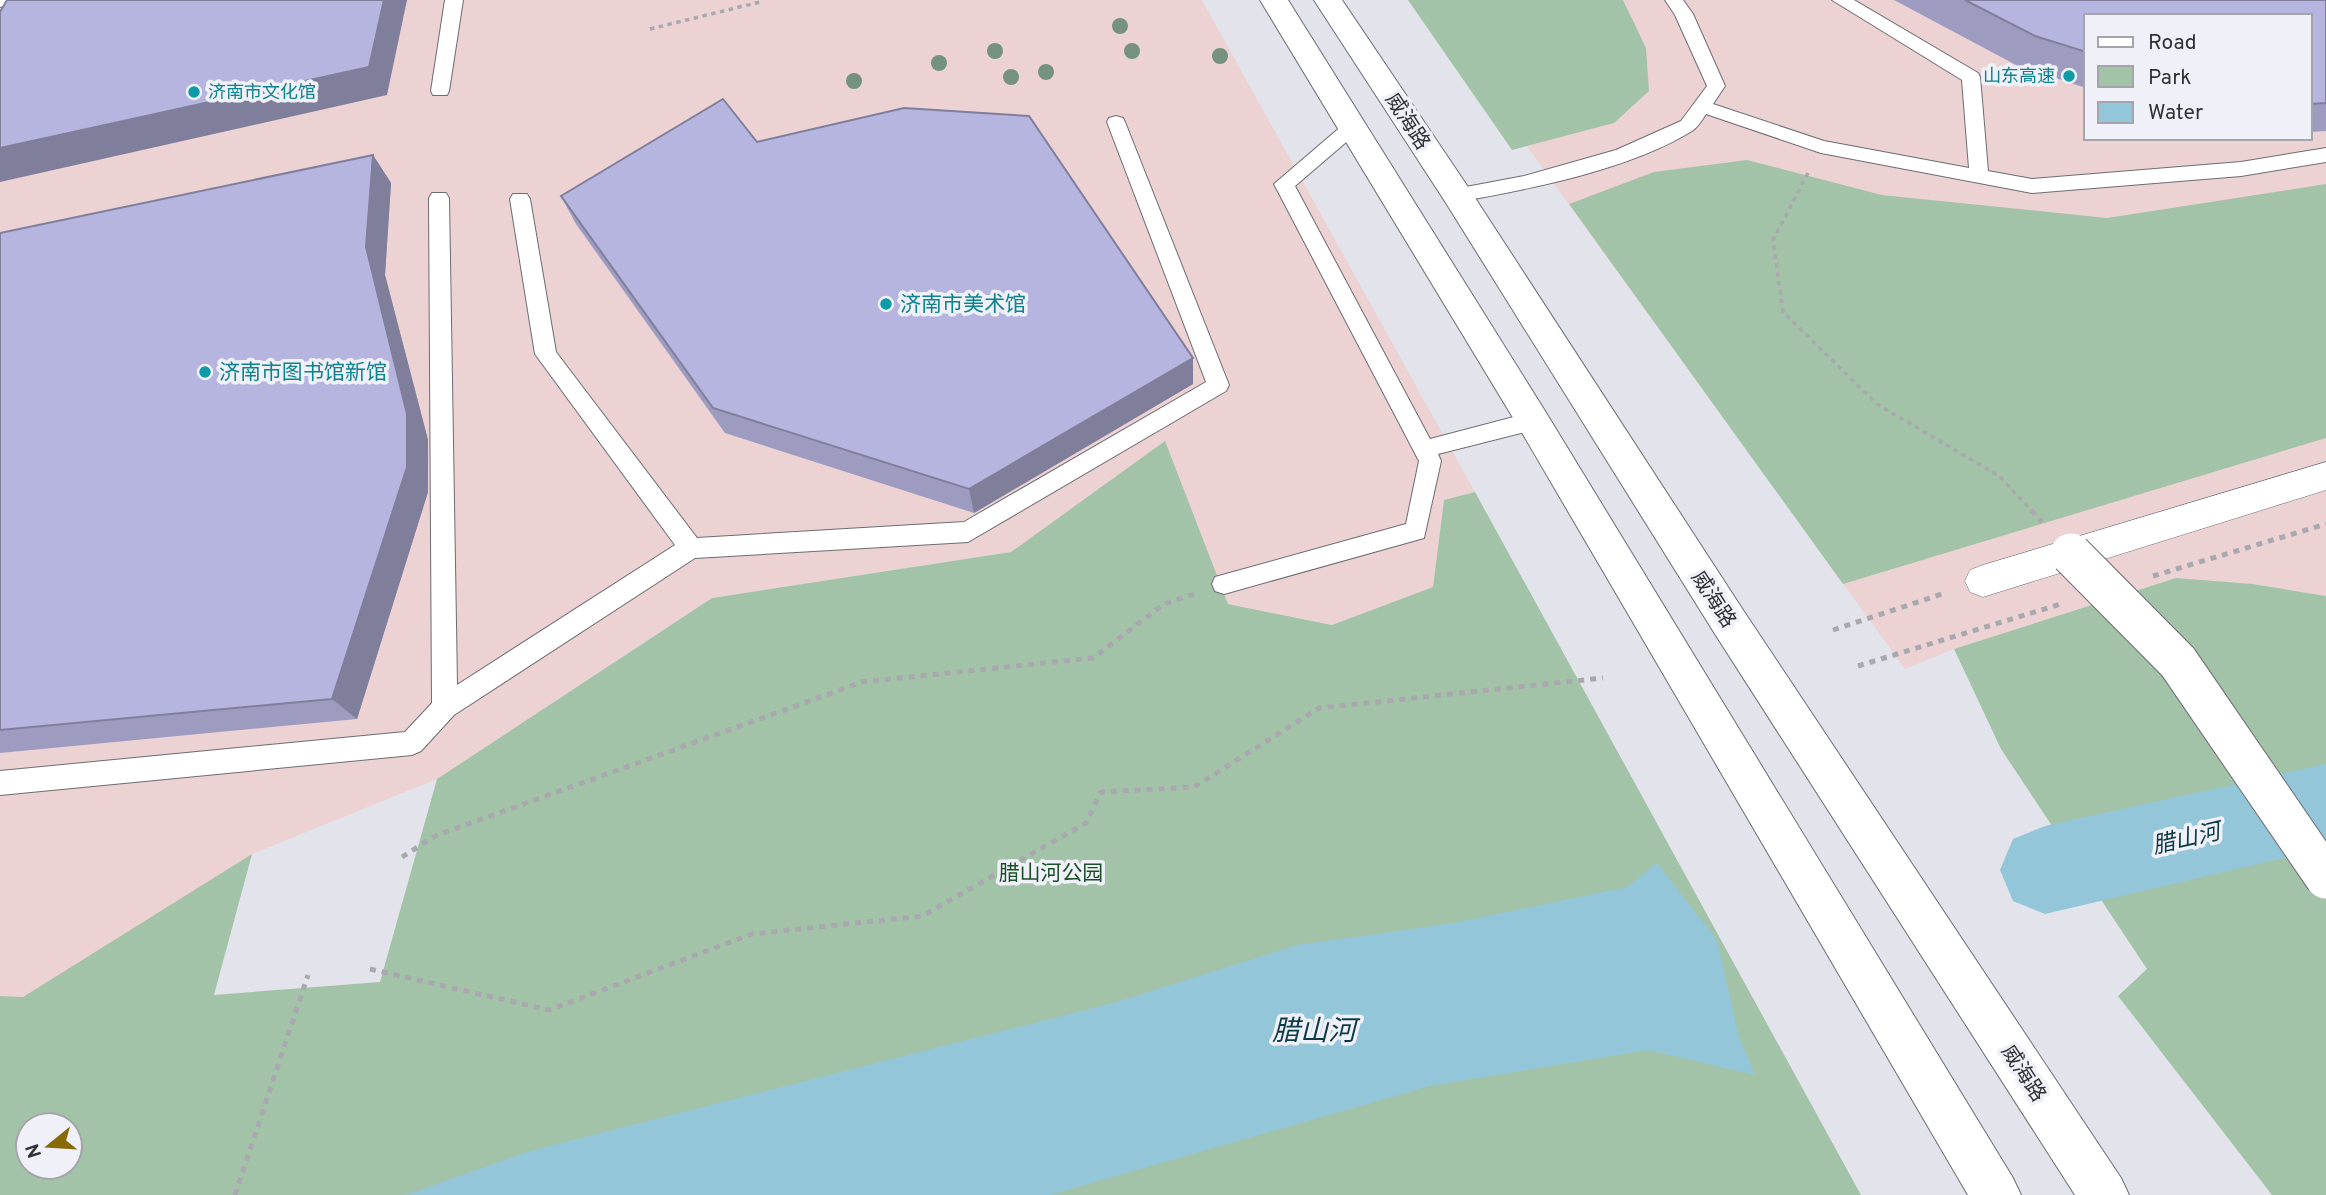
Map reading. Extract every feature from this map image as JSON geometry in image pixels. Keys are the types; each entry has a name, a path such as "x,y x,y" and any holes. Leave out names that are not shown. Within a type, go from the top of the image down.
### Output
{"main road":[{"path":"1274,0 1350,128 1533,421 1996,1195"},
{"name":"威海路","path":"1328,0 1457,195 1728,622 2104,1195"}],"street":[{"path":"1983,581 2326,476"},
{"path":"2071,554 2178,662 2326,878"}],"lane":[{"path":"440,91 454,0"},
{"path":"1457,195 1524,183 1623,155 1688,125 1716,86 1684,14 1674,0"},
{"path":"1841,0 1971,77 1979,176"},
{"path":"1702,106 1821,147 2032,186 2241,169 2326,155"},
{"path":"0,783 412,743 445,707 691,548 968,532 1218,385 1116,121"},
{"path":"1224,584 1416,531 1430,461 1284,184 1350,128"},
{"path":"439,198 445,707"},
{"path":"520,199 546,354 691,548"},
{"path":"1424,449 1533,421"}],"path":[{"path":"650,29 760,2"},
{"path":"1821,147 1773,240 1783,312 1877,404 1998,475 2071,554"},
{"path":"1833,630 1983,581"},
{"path":"402,856 435,836 862,682 1093,658 1164,604 1224,584"},
{"path":"370,969 550,1010 752,933 922,916 1086,823 1101,792 1194,786 1319,708 1603,678"},
{"path":"235,1195 308,975"}],"shaded area":[{"path":"0,0 1202,0 1475,492 1444,500 1433,587 1333,625 1228,604 1164,442 1011,552 712,598 437,779 252,854 23,998 0,996"},
{"path":"1421,0 2326,0 2326,596 2253,584 2176,578 1954,649 1905,669"}],"green space":[{"path":"1408,0 1623,0 1646,48 1649,91 1614,123 1512,150"},
{"path":"1747,160 1882,195 2107,218 2326,184 2326,438 1843,584 1569,204 1654,172"},
{"name":"腊山河公园","path":"1165,441 1228,604 1332,625 1433,587 1444,500 1475,492 1861,1195 0,1195 0,996 23,997 252,854 214,995 380,982 437,779 712,598 1011,552"},
{"path":"2176,578 2253,584 2326,596 2326,1195 2272,1195 2118,996 2147,969 2001,749 1954,649"}],"water":[{"name":"腊山河","path":"1657,863 1717,940 1739,1037 1755,1075 1648,1050 1430,1086 1050,1195 406,1195 530,1151 1113,1003 1297,945 1454,923 1627,887"}],"building":[{"name":"济南市文化馆","path":"7,0 384,0 369,67 0,148 0,12"},
{"path":"1965,0 2326,0 2326,103 2312,104 2312,14 2084,14 2084,51 2035,36"},
{"name":"济南市美术馆","path":"723,99 757,142 904,108 1029,116 1193,358 969,489 713,408 561,196"},
{"name":"济南市图书馆新馆","path":"373,155 366,247 407,414 407,467 332,699 0,730 0,233"}],"waterway":[{"name":"腊山河","path":"2045,870 2326,806"}],"place":[{"name":"山东高速","path":"2069,76"},
{"name":"济南市文化馆","path":"194,92"},
{"name":"济南市美术馆","path":"886,304"},
{"name":"济南市图书馆新馆","path":"205,372"}]}
